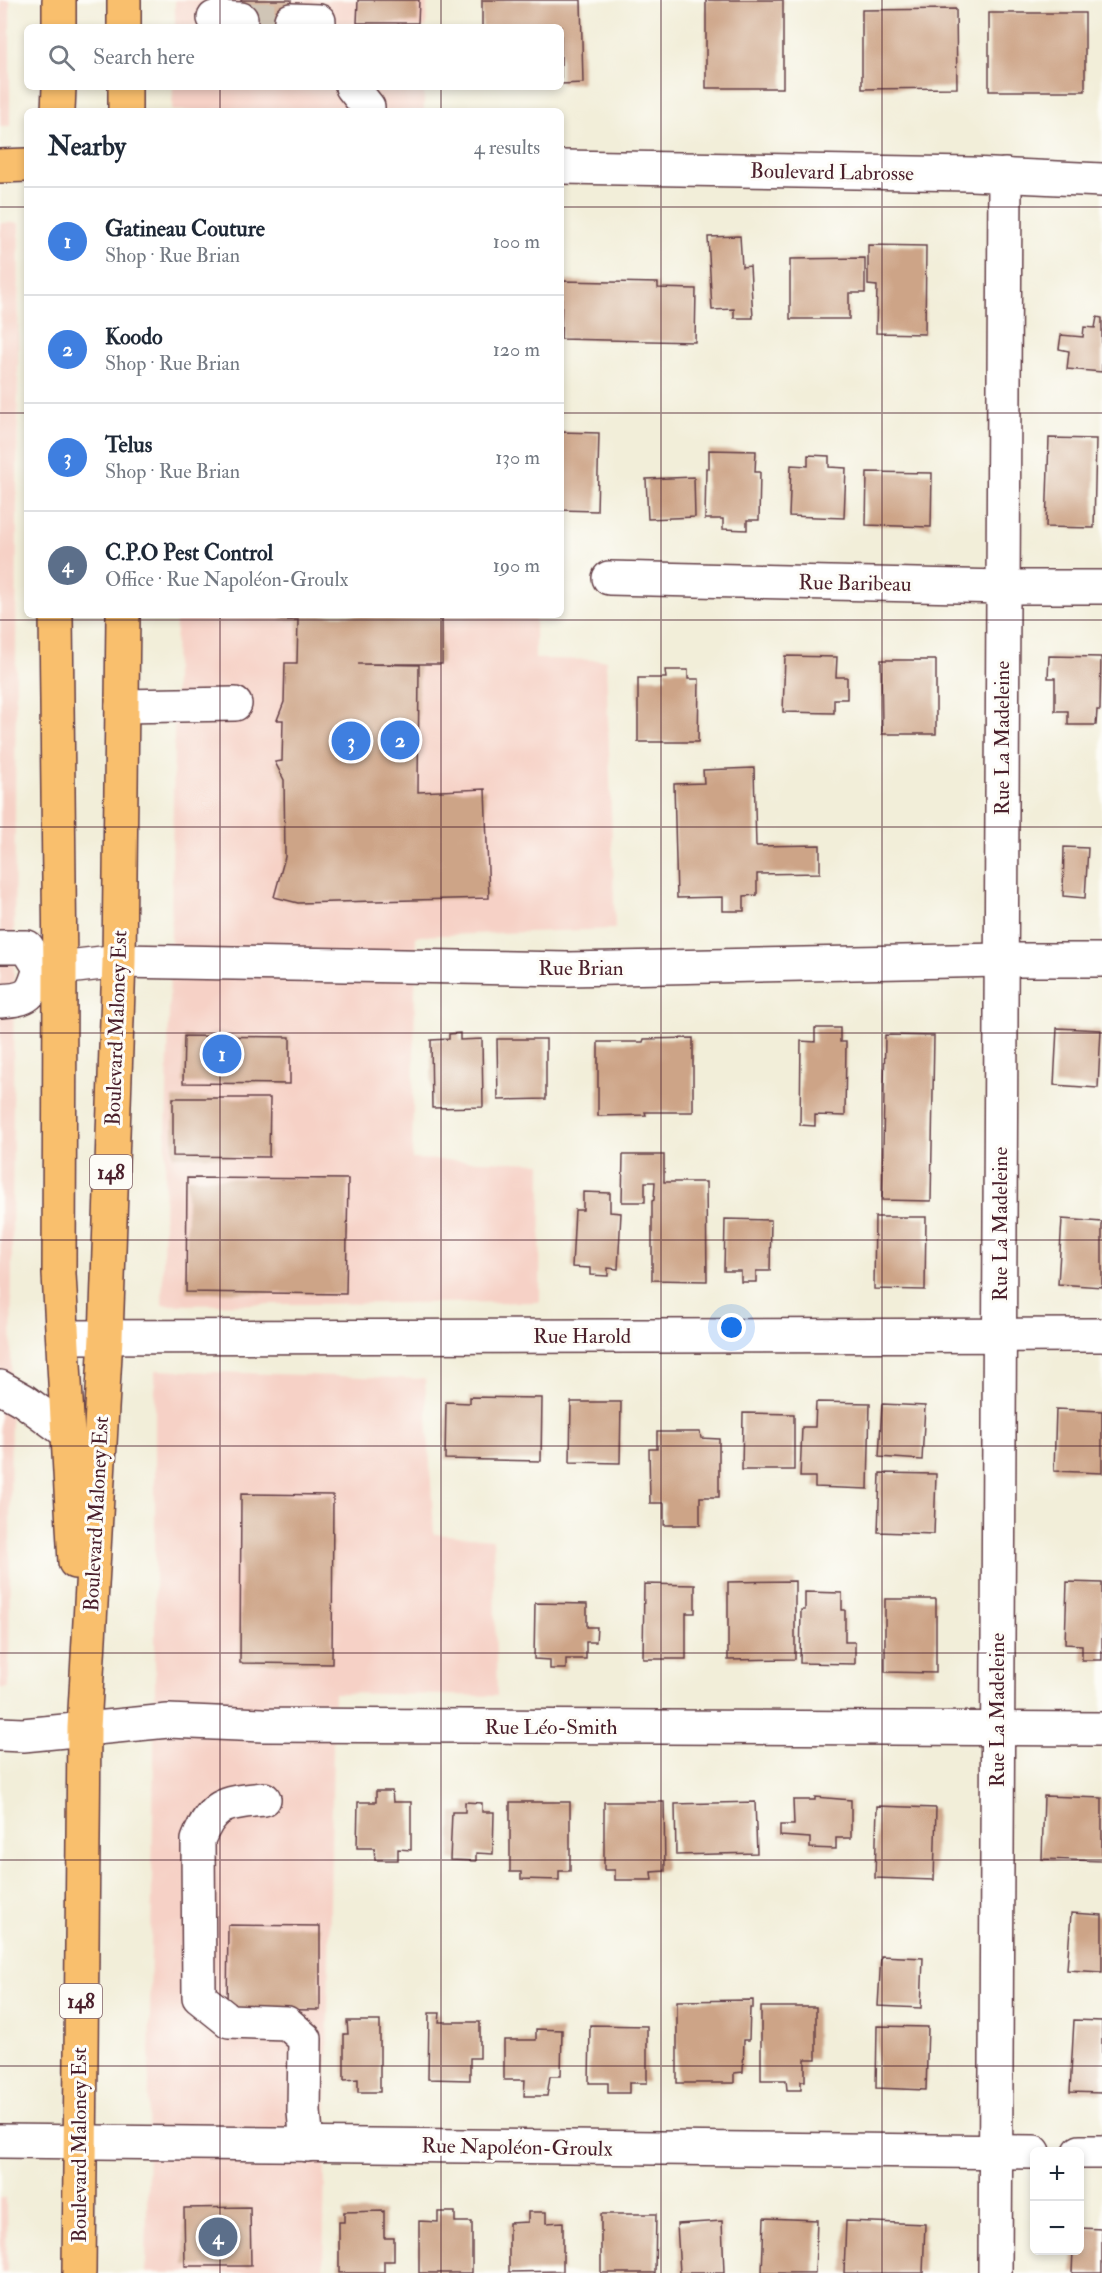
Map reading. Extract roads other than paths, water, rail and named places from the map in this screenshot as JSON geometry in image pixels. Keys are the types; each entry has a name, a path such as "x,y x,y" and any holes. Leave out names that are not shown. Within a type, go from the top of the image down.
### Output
{"main road":[{"path":"59,0 59,24"},
{"path":"124,0 124,24"},
{"path":"58,90 58,108"},
{"path":"125,90 125,108"},
{"path":"0,166 24,165"},
{"name":"Boulevard Maloney Est","path":"56,618 50,968 59,1274 84,1728"},
{"name":"Boulevard Maloney Est","path":"79,2273 84,1728 106,1337 119,961 123,618"}],"street":[{"path":"354,90 368,108"},
{"name":"Boulevard Labrosse","path":"564,167 1005,175 1102,180"},
{"name":"Rue La Madeleine","path":"994,2273 1005,175"},
{"name":"Rue Baribeau","path":"609,578 1003,587 1102,587"},
{"path":"122,706 235,704"},
{"path":"0,947 27,947 50,968 34,990 22,999 0,1000"},
{"name":"Rue Brian","path":"50,968 119,961 568,969 1102,960"},
{"name":"Rue Harold","path":"63,1337 1102,1335"},
{"path":"0,1387 23,1400 68,1433"},
{"name":"Rue Léo-Smith","path":"0,1734 23,1735 168,1721 275,1725 1102,1729"},
{"path":"264,1799 230,1802 207,1819 198,1840 199,1997 229,2021 287,2023 305,2039 304,2112 307,2145"},
{"name":"Rue Napoléon-Groulx","path":"0,2141 1030,2152"},
{"path":"1084,2152 1102,2152"}],"tunnel":[{"path":"241,19 291,20"}],"place":[{"name":"Koodo","path":"400,740"},
{"name":"Telus","path":"351,741"},
{"name":"Gatineau Couture","path":"222,1054"},
{"name":"C.P.O Pest Control","path":"218,2237"}]}
